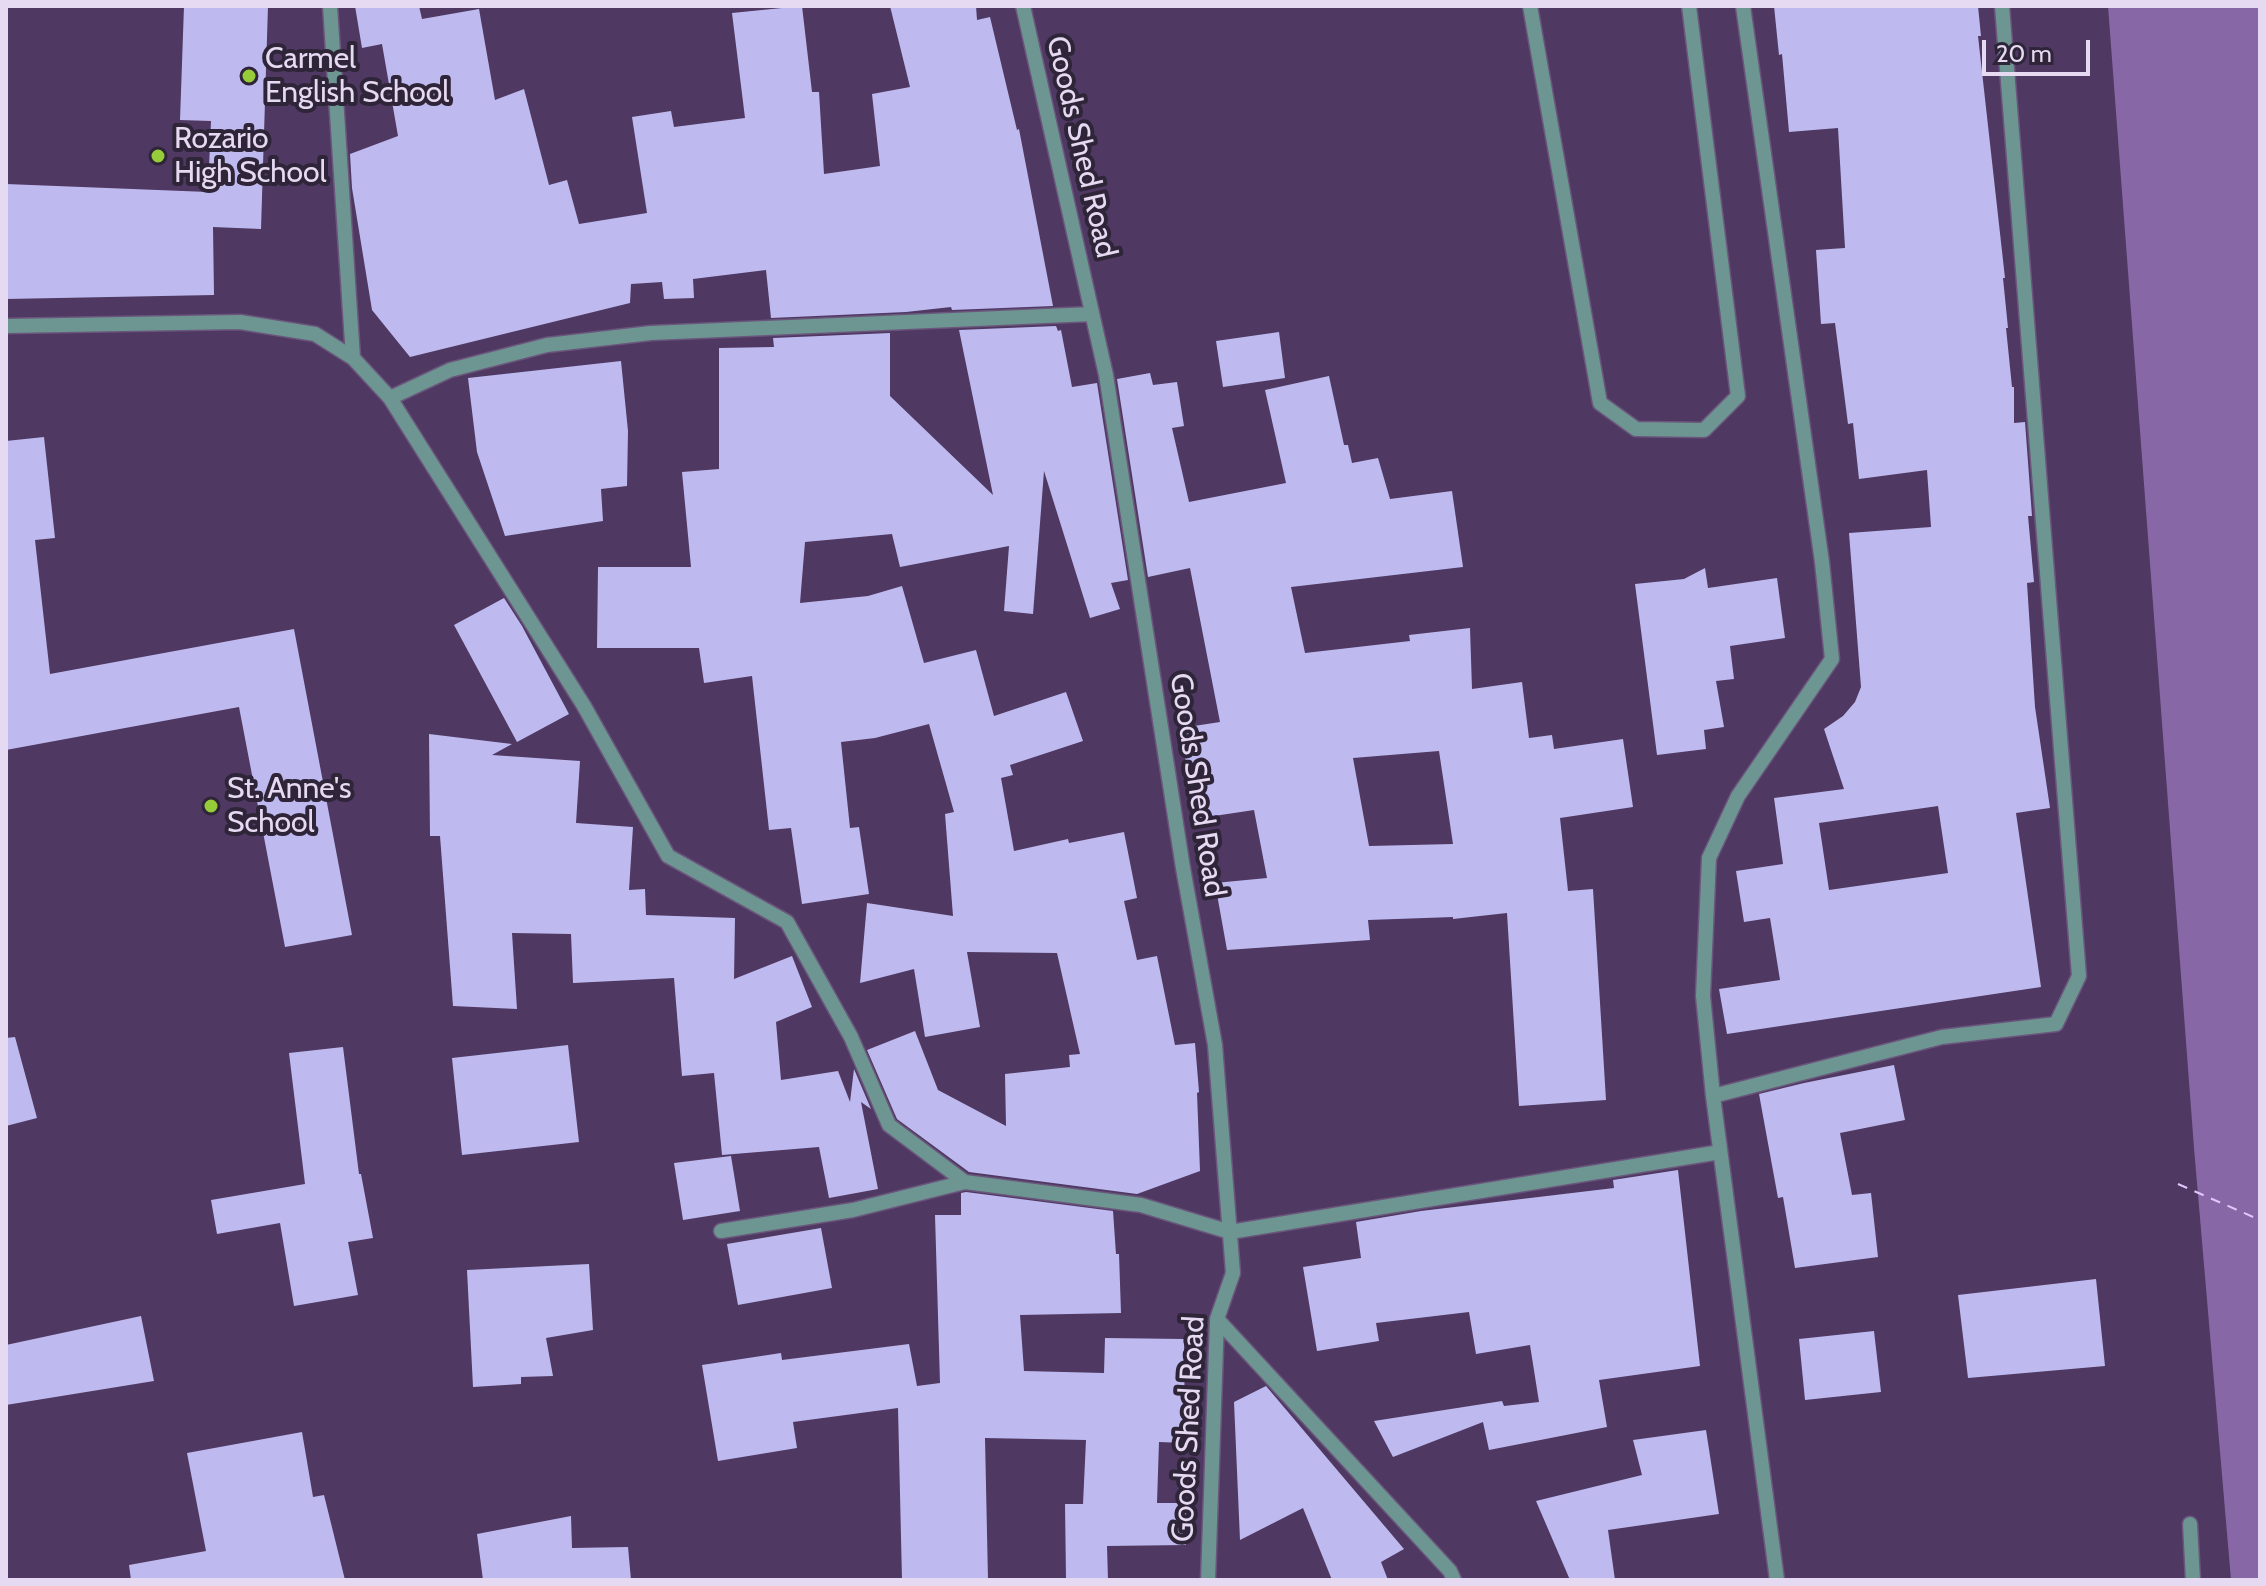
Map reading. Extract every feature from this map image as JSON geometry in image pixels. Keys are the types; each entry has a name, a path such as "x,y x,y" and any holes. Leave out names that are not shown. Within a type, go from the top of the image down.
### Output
{"street":[{"path":"330,6 353,358"},
{"name":"Goods Shed Road","path":"1023,6 1106,375 1183,868 1215,1045 1233,1273 1217,1319 1208,1580"},
{"path":"1530,6 1600,403 1636,429 1704,430 1738,396 1689,6"},
{"path":"1743,6 1822,562 1832,659 1738,796 1709,858 1703,996 1720,1152 1777,1580"},
{"path":"1713,1096 1942,1037 2056,1024 2079,976 2002,6"},
{"path":"390,398 450,370 562,343 651,333 1092,314"},
{"path":"6,326 240,322 315,334 353,358 390,398 584,706 668,856 787,922 851,1037 889,1125 965,1182"},
{"path":"721,1231 853,1210 965,1182 1141,1205 1230,1232 1720,1152"},
{"path":"1217,1319 1450,1571 1454,1580"},
{"path":"2190,1524 2193,1580"}],"shaded area":[{"path":"2108,6 2260,6 2260,1580 2231,1580 2194,1148"}],"building":[{"path":"184,6 268,6 261,229 213,227 214,295 6,299 6,184 208,192 211,121 180,120"},
{"path":"355,6 419,6 422,19 479,9 495,100 524,89 549,185 567,180 579,224 647,213 632,117 671,111 674,127 745,118 732,13 802,6 812,92 819,92 824,174 880,166 872,94 910,87 890,6 976,6 977,20 990,17 1019,129 1053,306 952,310 951,307 771,318 766,270 693,279 694,298 664,299 662,282 631,284 630,303 410,357 372,310 352,188 350,154 398,136 382,44 362,48"},
{"path":"1774,6 1978,6 1981,36 1978,36 2005,278 2014,423 2025,422 2032,516 2028,516 2034,582 2027,583 2035,707 2050,808 2016,813 2041,987 1727,1034 1719,989 1780,980 1770,918 1744,922 1736,871 1783,864 1774,798 1844,789 1824,729 1843,716 1855,702 1861,687 1849,533 1931,527 1927,470 1859,479 1853,423 1848,424 1835,323 1821,324 1816,250 1845,248 1838,128 1789,132 1782,54 1779,55","holes":["1938,806 1948,873 1829,890 1819,823"]},
{"path":"1056,326 1058,331 1061,330 1072,387 1097,383 1128,580 1111,583 1120,609 1090,618 1044,471 1033,614 1004,611 1009,546 900,567 892,534 805,542 800,603 868,596 902,586 924,663 976,650 994,716 1066,692 1083,741 1010,765 1013,775 1001,778 1014,851 1068,839 1069,843 1124,832 1137,898 1124,901 1137,960 1157,956 1175,1045 1195,1043 1200,1171 1137,1194 969,1172 897,1119 867,1050 915,1031 938,1090 1006,1126 1005,1074 1070,1067 1069,1055 1080,1054 1057,953 967,952 980,1027 925,1037 914,969 860,983 867,903 953,916 945,814 954,812 929,724 875,738 841,742 850,828 859,827 869,894 802,904 791,828 769,830 752,676 704,683 699,648 597,648 598,567 691,567 682,472 719,469 719,348 774,347 773,338 890,333 890,396 993,495 959,330"},
{"path":"1279,332 1285,378 1223,387 1216,341"},
{"path":"621,361 628,431 627,486 601,489 603,521 505,536 477,452 468,378"},
{"path":"1150,373 1153,385 1177,382 1184,426 1172,428 1189,502 1286,483 1265,390 1329,376 1344,445 1348,445 1352,463 1378,458 1390,499 1452,491 1463,567 1291,587 1305,653 1410,641 1409,635 1470,628 1472,689 1522,682 1529,738 1552,735 1554,749 1623,739 1633,807 1560,818 1568,891 1593,889 1606,1100 1519,1106 1507,913 1453,919 1368,920 1370,940 1227,950 1215,883 1267,878 1254,810 1194,819 1181,728 1220,722 1190,568 1148,577 1117,379","holes":["1439,751 1453,844 1369,846 1353,758"]},
{"path":"44,437 55,538 35,540 50,674 294,629 352,935 285,947 239,707 6,750 6,441"},
{"path":"1705,568 1708,588 1777,578 1785,638 1730,646 1734,679 1716,681 1724,727 1704,730 1706,749 1657,755 1635,584 1684,579"},
{"path":"504,598 569,714 517,742 454,625"},
{"path":"429,734 512,744 492,755 580,761 576,823 633,827 629,890 645,889 646,915 735,918 734,979 792,956 812,1007 776,1022 781,1080 838,1071 850,1102 854,1069 871,1109 861,1102 878,1189 829,1198 819,1147 722,1155 714,1073 682,1076 674,978 573,983 571,934 512,933 517,1009 453,1006 440,836 430,836"},
{"path":"15,1037 37,1118 6,1126 6,1038"},
{"path":"568,1045 579,1142 462,1155 452,1058"},
{"path":"343,1047 359,1174 373,1238 348,1242 358,1295 294,1306 280,1223 217,1234 211,1200 305,1184 289,1053"},
{"path":"1894,1065 1905,1120 1840,1133 1852,1195 1871,1193 1878,1257 1795,1268 1783,1197 1778,1198 1759,1094"},
{"path":"731,1156 740,1211 683,1220 674,1163"},
{"path":"1678,1170 1700,1366 1599,1380 1607,1427 1489,1450 1483,1422 1393,1457 1374,1421 1502,1401 1504,1406 1539,1402 1530,1345 1476,1354 1469,1312 1376,1323 1379,1341 1317,1351 1303,1267 1361,1258 1356,1222 1421,1211 1614,1188 1613,1180"},
{"path":"961,1193 1113,1211 1116,1254 1119,1254 1121,1313 1020,1315 1024,1371 1104,1373 1105,1338 1184,1339 1185,1443 1159,1442 1157,1503 1186,1503 1186,1545 1107,1546 1108,1580 1066,1580 1065,1504 1083,1504 1086,1440 985,1438 988,1580 902,1580 898,1408 793,1422 797,1448 718,1461 702,1365 781,1353 782,1360 909,1344 917,1386 940,1383 935,1215 961,1215"},
{"path":"821,1228 832,1288 738,1305 727,1244"},
{"path":"589,1264 593,1330 546,1338 553,1376 521,1377 521,1384 473,1387 467,1270"},
{"path":"2096,1279 2105,1366 1968,1378 1958,1295"},
{"path":"141,1316 154,1381 6,1405 6,1345"},
{"path":"1874,1331 1881,1392 1805,1400 1799,1339"},
{"path":"1266,1386 1404,1549 1381,1562 1388,1580 1332,1580 1303,1508 1240,1540 1234,1402"},
{"path":"1706,1430 1719,1514 1608,1530 1615,1580 1570,1580 1536,1501 1642,1475 1633,1440"},
{"path":"302,1432 313,1497 324,1495 345,1580 131,1580 129,1565 206,1551 187,1453"},
{"path":"571,1516 572,1548 628,1547 631,1580 483,1580 477,1534"}],"ferry route":[{"path":"2178,1184 2260,1220"}],"place":[{"name":"Carmel English School","path":"249,76"},
{"name":"Rozario High School","path":"158,156"},
{"name":"St. Anne's School","path":"211,806"}]}
